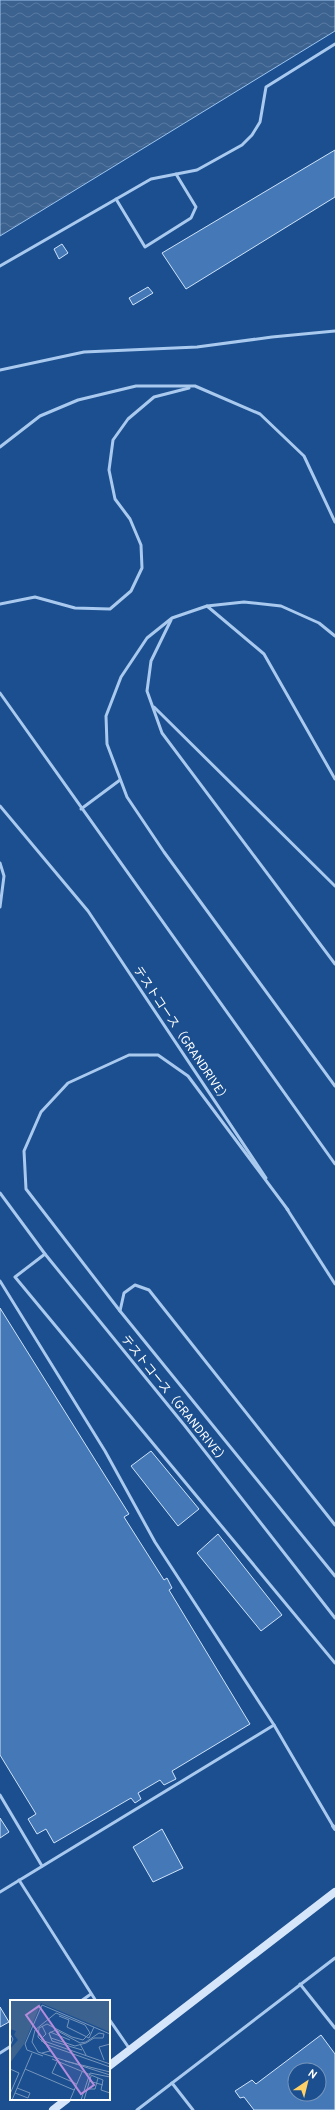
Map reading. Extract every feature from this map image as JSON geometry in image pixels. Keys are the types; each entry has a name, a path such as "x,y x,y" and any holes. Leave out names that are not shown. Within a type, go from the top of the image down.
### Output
{"street":[{"path":"110,2065 335,1892"},
{"path":"53,2110 66,2100"}],"lane":[{"path":"0,266 151,179 197,170 242,145 252,135 260,122 266,87 335,44"},
{"path":"116,199 144,247 191,218 196,207 176,174"},
{"path":"0,370 84,352 197,348 272,337 334,332"},
{"path":"0,448 40,416 78,400 136,386 195,386 260,414 304,456 335,522"},
{"path":"0,604 36,597 75,608 110,609 131,591 142,568 141,545 130,518 115,499 109,470 113,440 128,419 154,397 195,386"},
{"path":"335,636 319,623 281,606 244,602 207,606 172,618 147,638 121,677 106,716 107,744 126,797 164,852 335,1086"},
{"path":"207,606 264,654 335,779"},
{"path":"172,618 151,660 147,691 162,733 335,964"},
{"path":"0,693 81,809 335,1164"},
{"path":"153,706 335,886"},
{"path":"81,809 120,780"},
{"name":"テストコース（GRANDRIVE）","path":"0,806 20,832 88,911 288,1210 335,1284"},
{"path":"0,863 4,876 0,907"},
{"path":"288,1210 188,1076 158,1055 129,1055 68,1083 41,1112 24,1151 26,1189 120,1311 335,1576"},
{"name":"テストコース（GRANDRIVE）","path":"0,1193 45,1254 185,1426 335,1618"},
{"path":"45,1254 15,1277 335,1663"},
{"path":"0,1281 104,1451 155,1542 274,1725 334,1828"},
{"path":"120,1311 124,1293 135,1285 149,1290 335,1525"},
{"path":"0,1892 274,1725"},
{"path":"0,1795 42,1866"},
{"path":"19,1880 95,2000"},
{"path":"137,2110 335,1958"},
{"path":"300,1984 335,2028"},
{"path":"82,2000 91,1994"},
{"path":"110,2020 130,2050"},
{"path":"0,2053 10,2047"},
{"path":"172,2083 193,2110"}],"water":[{"path":"0,0 335,0 335,31 0,236"}],"building":[{"path":"335,150 335,197 186,289 162,253"},
{"path":"62,244 68,253 59,259 54,249"},
{"path":"148,287 153,293 133,305 129,298"},
{"path":"0,1308 129,1514 124,1517 164,1580 167,1578 172,1588 169,1590 250,1724 172,1771 176,1779 164,1785 160,1780 138,1793 141,1799 135,1803 131,1798 54,1843 46,1829 37,1834 28,1819 36,1814 0,1755"},
{"path":"151,1451 199,1509 178,1526 131,1466"},
{"path":"218,1534 282,1615 261,1631 197,1553"},
{"path":"0,1818 9,1832 0,1838"},
{"path":"162,1829 183,1868 153,1882 133,1847"},
{"path":"0,2007 9,2022 0,2027"},
{"path":"321,2035 335,2054 335,2110 254,2110 244,2097 240,2098 235,2091 252,2080 256,2084"}]}
